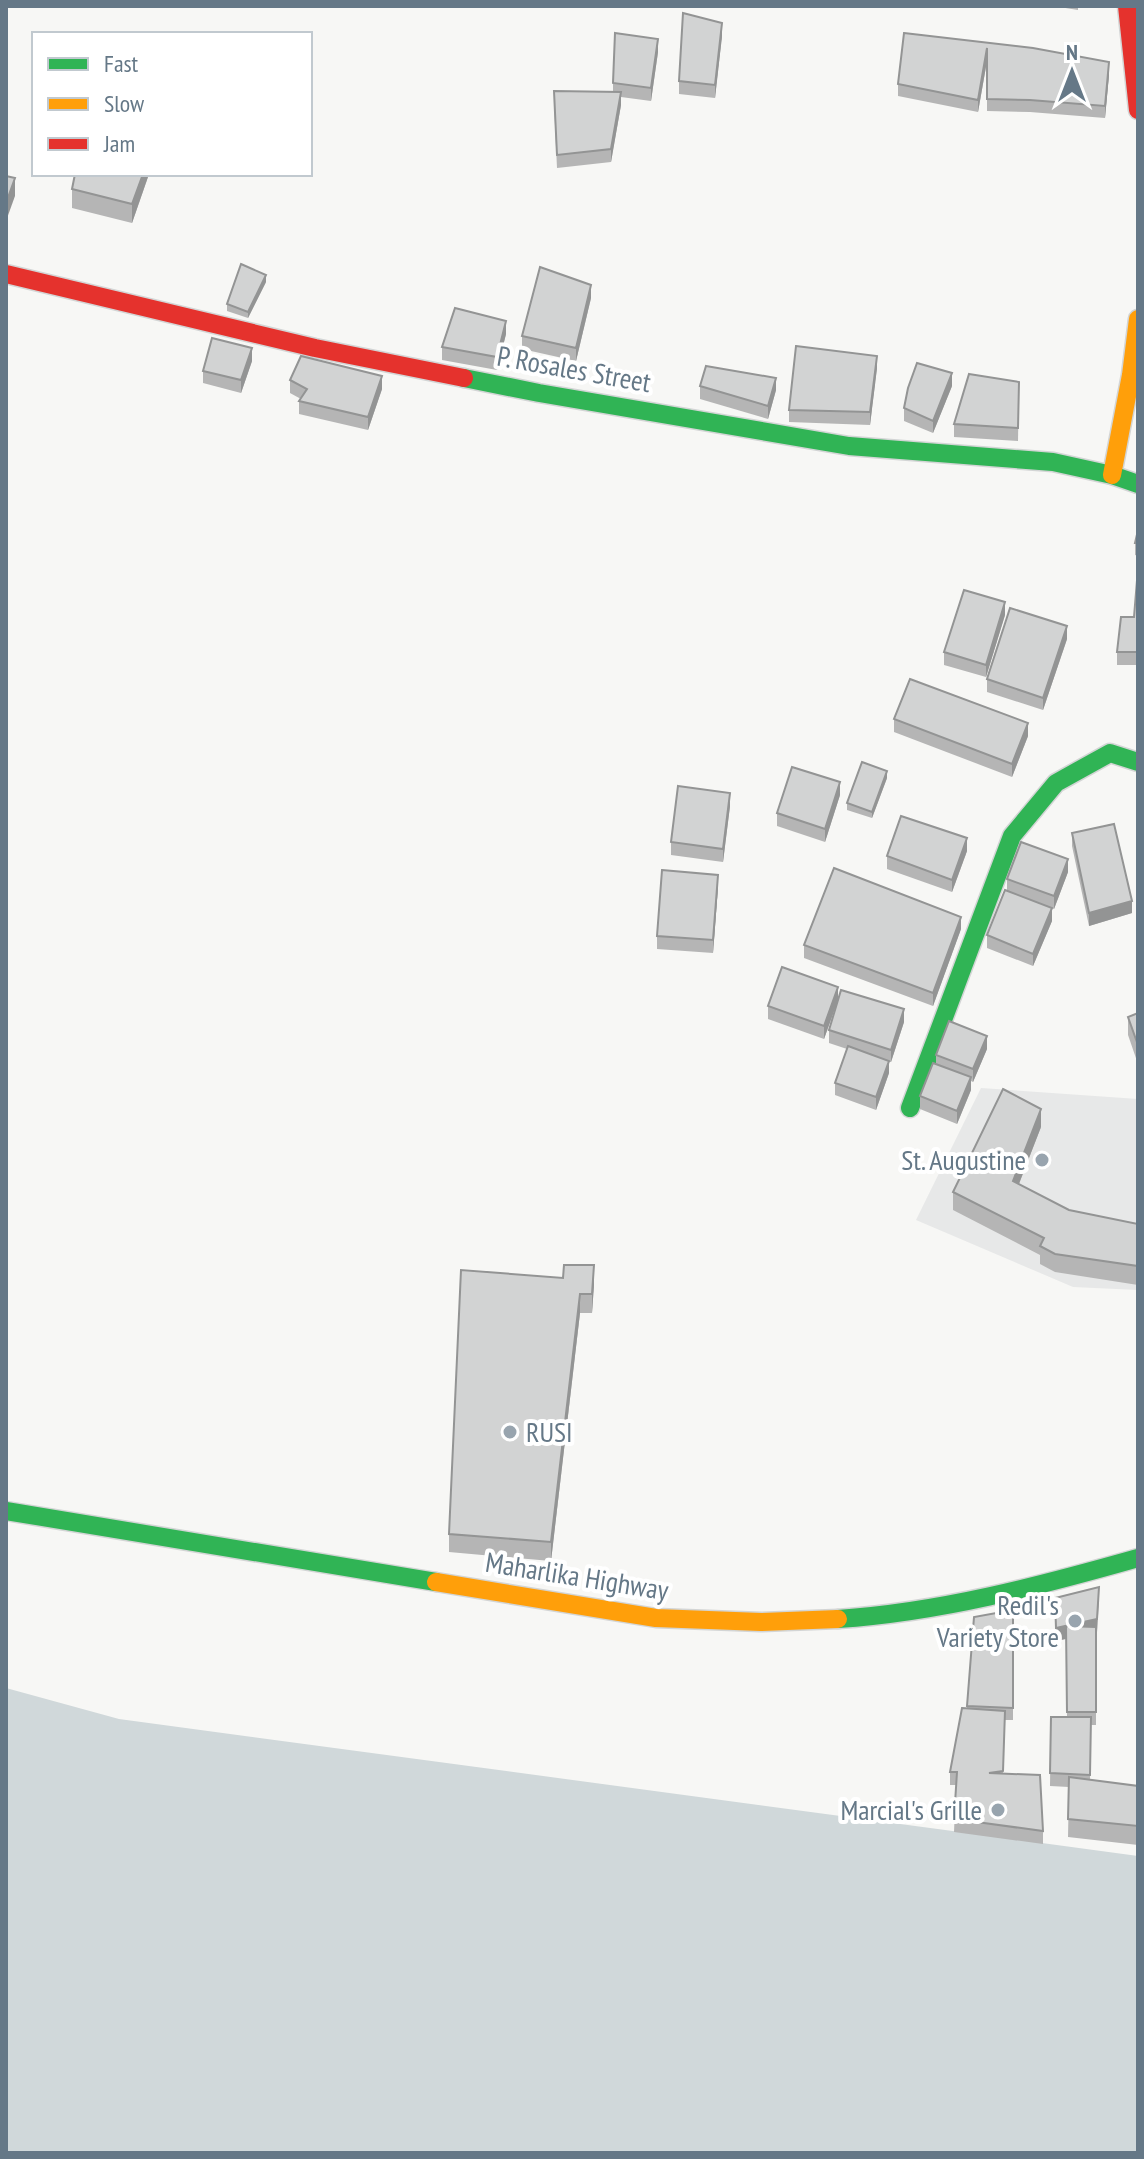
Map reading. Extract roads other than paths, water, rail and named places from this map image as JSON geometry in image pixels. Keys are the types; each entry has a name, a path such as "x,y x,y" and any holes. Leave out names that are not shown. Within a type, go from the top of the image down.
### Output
{"street":[{"path":"1127,6 1138,110"},
{"name":"P. Rosales Street","path":"6,274 315,348 539,393 849,446 1053,462 1138,484"},
{"path":"1112,475 1138,319"},
{"path":"910,1108 1012,836 1056,783 1110,753 1138,762"},
{"name":"Maharlika Highway","path":"6,1511 656,1618 736,1623 854,1618 933,1609 1022,1591 1138,1558"}],"place":[{"name":"St. Augustine","path":"1042,1160"},
{"name":"RUSI","path":"510,1432"},
{"name":"Redil's Variety Store","path":"1075,1621"},
{"name":"Marcial's Grille","path":"998,1810"}]}
